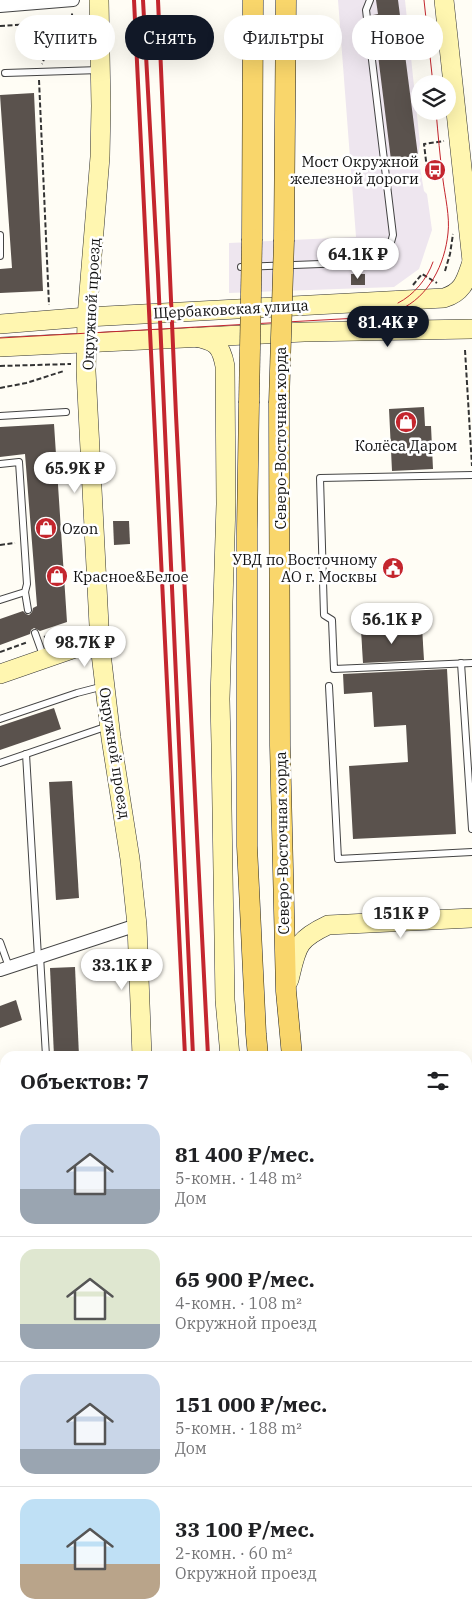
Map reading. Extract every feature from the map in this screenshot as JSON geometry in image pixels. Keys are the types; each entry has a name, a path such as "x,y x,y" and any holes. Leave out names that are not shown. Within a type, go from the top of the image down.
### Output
{"main road":[{"name":"Окружной проезд","path":"99,0 101,70 100,157 85,342 100,646 109,726 130,859 137,925 142,1051"},
{"name":"Северо-Восточная хорда","path":"253,0 252,239 247,529 247,846 258,1051"},
{"name":"Северо-Восточная хорда","path":"286,0 284,240 279,404 280,746 286,991 292,1051"},
{"path":"444,0 472,261"},
{"name":"Щербаковская улица","path":"0,324 87,317 444,298 454,295 460,289 472,261"},
{"name":"Щербаковская улица","path":"0,347 304,332 472,329"},
{"path":"195,337 217,345 222,351 225,366 226,504 220,735 225,1000 230,1051"},
{"path":"0,674 75,648 100,646"},
{"path":"286,991 299,944 309,934 328,925 472,918"}],"street":[{"path":"0,6 72,0"},
{"path":"4,968 137,925"}],"lane":[{"path":"241,267 374,262 388,253 394,235 366,10 370,0"},
{"path":"5,73 101,70"},
{"path":"0,235 0,256"},
{"path":"0,416 66,412"},
{"path":"0,464 19,462 27,584 25,592 28,610"},
{"path":"472,474 320,478 324,614 332,620 334,670 472,663"},
{"path":"0,600 25,592"},
{"path":"35,633 45,659"},
{"path":"460,663 472,829"},
{"path":"0,719 104,686"},
{"path":"329,686 338,859 472,852"},
{"path":"0,763 109,726"},
{"path":"26,754 46,1051"},
{"path":"0,942 4,968"}],"path":[{"path":"0,26 15,25"},
{"path":"43,60 38,72 49,307"},
{"path":"427,169 424,144 444,141"},
{"path":"445,271 454,231"},
{"path":"422,274 441,285"},
{"path":"465,350 472,474"},
{"path":"64,358 64,364"},
{"path":"0,366 71,364"},
{"path":"0,388 26,384 64,371"},
{"path":"0,546 24,542"}],"shaded area":[{"path":"338,0 405,0 407,15 352,15 352,60 411,60 413,75 411,75 411,120 418,120 420,144 418,156 424,191 427,194 432,230 419,269 394,287 229,293 229,243 356,237 342,53 342,15 339,15"}],"building":[{"path":"376,0 398,0 400,15 373,15 378,14"},
{"path":"379,60 406,60 411,101 411,120 413,120 418,156 391,160"},
{"path":"34,93 43,291 0,293 0,269 12,268 0,95"},
{"path":"351,274 365,274 365,285 351,285"},
{"path":"424,407 425,426 431,426 433,469 392,471 389,409"},
{"path":"54,424 67,622 40,631 34,628 30,634 0,645 0,619 23,611 29,615 33,608 37,606 25,454 0,457 0,427"},
{"path":"113,521 129,521 130,544 114,545"},
{"path":"422,627 424,660 363,663 361,630"},
{"path":"447,669 456,834 353,839 349,766 408,762 406,725 374,727 372,692 344,694 343,674"},
{"path":"54,708 61,729 0,750 0,726"},
{"path":"72,781 79,898 56,900 49,782"},
{"path":"75,967 79,1051 54,1051 50,968"},
{"path":"16,1000 22,1020 0,1028 0,1006"}],"tram line":[{"path":"424,0 432,75"},
{"path":"0,338 358,318 399,310 419,297 427,288 439,268 446,245 448,213 437,120"},
{"path":"398,303 419,286 433,262"}],"railway":[{"path":"134,0 185,1051"},
{"path":"143,0 158,275 193,1051"},
{"path":"158,0 176,415 208,1051"}],"place":[{"name":"Мост Окружной железной дороги","path":"435,170"},
{"name":"Колёса Даром","path":"406,422"},
{"name":"Ozon","path":"46,528"},
{"name":"УВД по Восточному АО г. Москвы","path":"393,568"},
{"name":"Красное&Белое","path":"57,576"}]}
